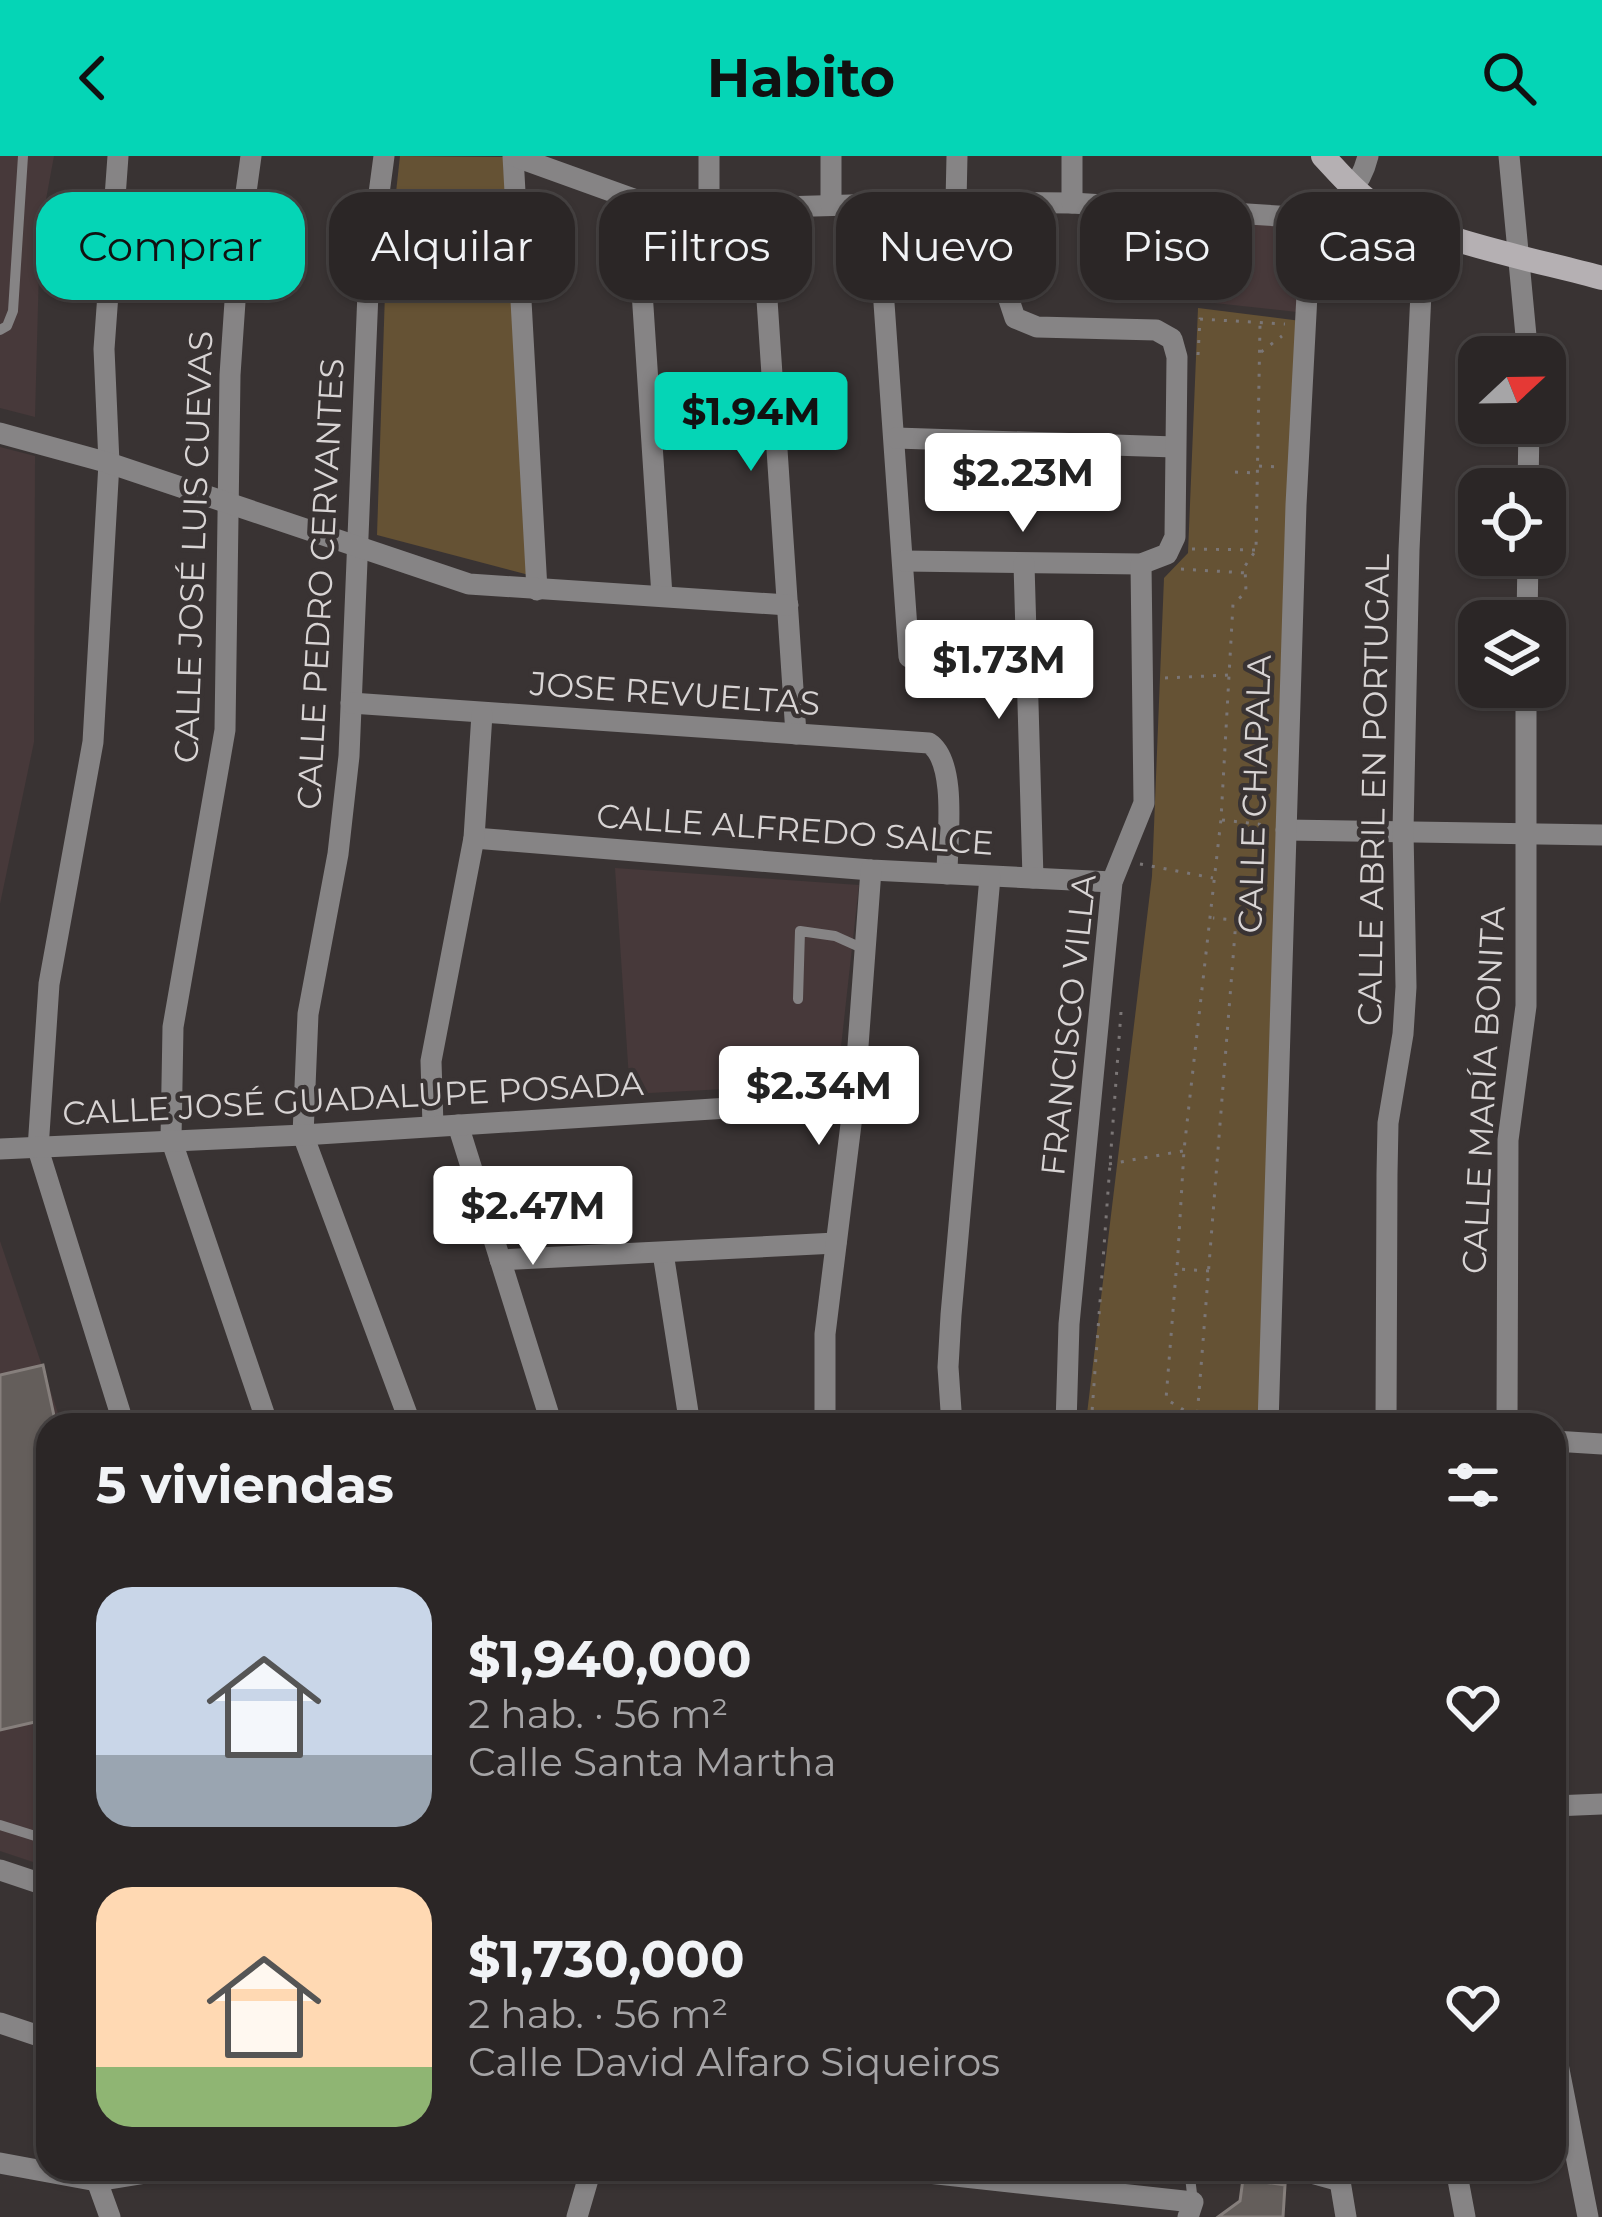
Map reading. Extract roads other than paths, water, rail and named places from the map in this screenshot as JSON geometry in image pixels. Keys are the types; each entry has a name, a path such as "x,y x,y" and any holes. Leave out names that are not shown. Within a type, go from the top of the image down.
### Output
{"street":[{"path":"118,156 104,349 110,463 93,742 49,984 38,1148 120,1413"},
{"name":"CALLE JOSÉ LUIS CUEVAS","path":"251,156 235,290 226,730 173,1027 171,1139 264,1413"},
{"name":"CALLE PEDRO CERVANTES","path":"384,156 369,268 345,803 308,1014 303,1135 407,1413"},
{"path":"537,590 513,156 616,192"},
{"path":"586,156 586,181"},
{"path":"709,156 709,192"},
{"path":"831,156 831,205"},
{"path":"956,192 957,156"},
{"path":"1072,156 1072,202"},
{"path":"1323,156 1358,192"},
{"path":"1353,192 1368,156"},
{"path":"1510,156 1526,336"},
{"path":"1056,202 1276,216"},
{"path":"812,206 836,205"},
{"path":"1460,238 1602,278"},
{"path":"643,300 662,596"},
{"path":"767,300 796,734"},
{"path":"885,300 909,657"},
{"path":"904,561 1141,564 1166,554 1175,537 1177,357 1172,340 1163,331 1037,327 1015,318 1009,300"},
{"name":"CALLE CHAPALA","path":"1262,1413 1282,828 1307,300"},
{"name":"CALLE ABRIL EN PORTUGAL","path":"1386,1413 1388,1123 1406,987 1403,832 1409,550 1421,300"},
{"path":"0,433 110,463 469,584 788,605"},
{"path":"896,438 1175,447"},
{"path":"1024,563 1033,878"},
{"name":"FRANCISCO VILLA","path":"1066,1413 1069,1324 1112,882 1144,802 1141,564"},
{"name":"JOSE REVUELTAS","path":"351,703 915,741 940,750 947,775 947,874"},
{"name":"CALLE MARÍA BONITA","path":"1507,1413 1507,1158 1526,1006 1526,708"},
{"path":"433,1126 431,1061 474,838 482,714"},
{"path":"1282,828 1602,835"},
{"name":"CALLE ALFREDO SALCE","path":"474,838 872,870 1112,882"},
{"path":"825,1413 825,1334 854,1100 872,870"},
{"path":"952,1413 950,1332 990,877"},
{"name":"CALLE JOSÉ GUADALUPE POSADA","path":"0,1149 854,1100"},
{"path":"458,1125 548,1413"},
{"path":"500,1260 836,1243"},
{"path":"663,1253 688,1413"},
{"path":"1566,1442 1602,1444"},
{"path":"1566,1806 1602,1804"},
{"path":"0,1870 36,1882"},
{"path":"0,2023 36,2034"},
{"path":"1566,2105 1588,2217"},
{"path":"0,2163 36,2170"},
{"path":"97,2181 110,2217"},
{"path":"577,2217 588,2181"},
{"path":"980,2181 1191,2210"},
{"path":"1340,2181 1346,2217"},
{"path":"1458,2181 1465,2217"}],"lane":[{"path":"0,329 7,326 13,311 23,156"},
{"path":"798,999 800,931 835,936 867,951"},
{"path":"0,1826 36,1836"}]}
